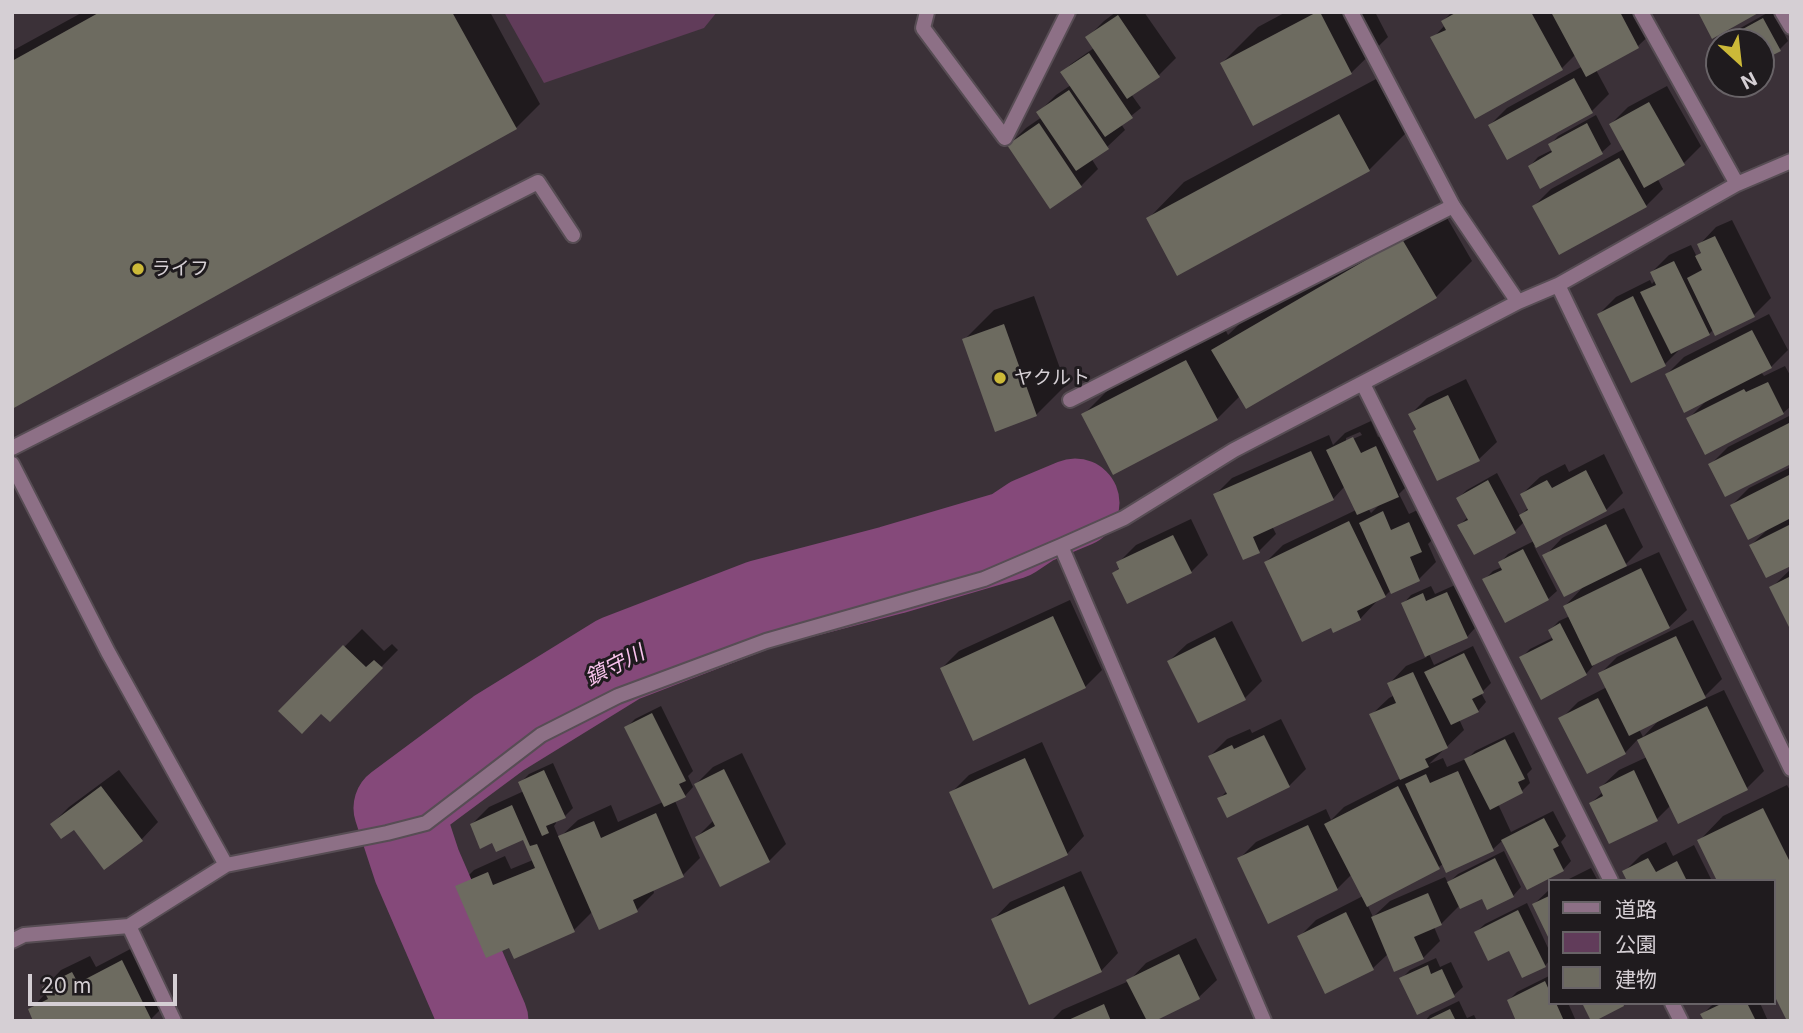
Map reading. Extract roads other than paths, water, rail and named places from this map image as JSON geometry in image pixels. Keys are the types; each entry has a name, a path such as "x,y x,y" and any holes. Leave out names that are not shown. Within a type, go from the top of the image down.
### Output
{"street":[{"path":"927,12 923,28 1005,138 1069,12"},
{"path":"1351,12 1453,206 1518,302"},
{"path":"1641,12 1737,184"},
{"path":"1782,12 1791,27"},
{"path":"12,941 24,934 129,926 226,865 387,834 426,823 541,735 618,696 766,641 984,579 1061,546 1124,518 1234,450 1518,302 1558,285 1737,184 1791,161"},
{"path":"12,447 538,182 573,235"},
{"path":"1070,400 1453,206"},
{"path":"1558,285 1791,769"},
{"path":"1363,384 1610,879"},
{"path":"12,464 108,652 226,865"},
{"path":"1061,546 1264,1021"},
{"path":"129,926 174,1021"},
{"path":"1673,1005 1681,1021"}],"waterway":[{"name":"鎮守川","path":"484,1021 417,866 398,808 499,733 619,659 762,604 1011,535 1032,521 1075,503"}],"place":[{"name":"ライフ","path":"138,269"},
{"name":"ヤクルト","path":"1000,378"}]}
